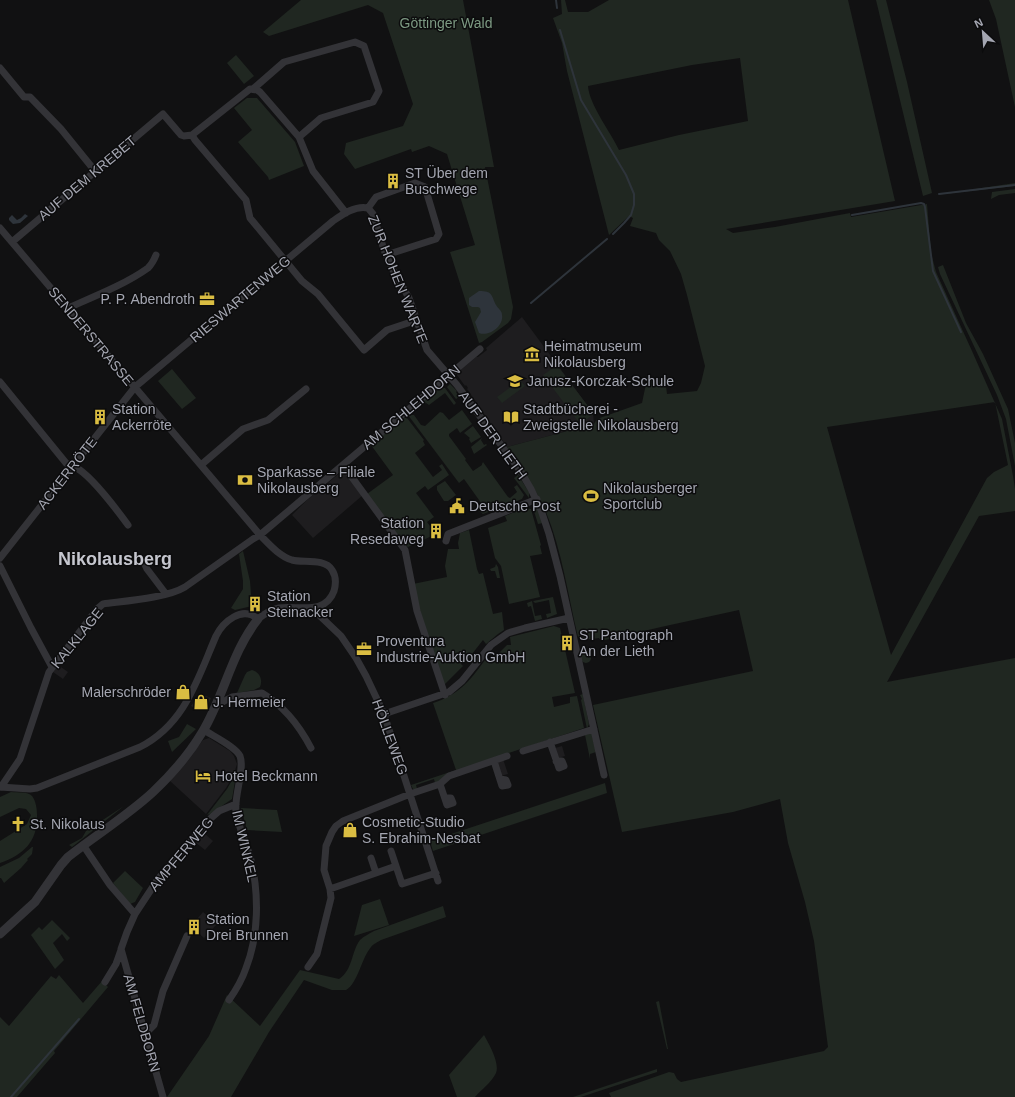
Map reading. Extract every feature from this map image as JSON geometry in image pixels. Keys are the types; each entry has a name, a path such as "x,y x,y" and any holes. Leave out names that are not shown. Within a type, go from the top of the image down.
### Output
{"street":[{"path":"299,137 321,118 373,102 378,90 364,46 355,42 284,62 253,89 244,92 192,135 246,200 250,218 302,281 318,294 364,350 387,330 417,320"},
{"path":"0,68 24,97 30,97 56,124 95,171"},
{"name":"ZUR HOHEN WARTE","path":"253,89 260,92 299,137 313,171 346,212 360,208 368,208 373,214 386,255 409,298 427,350 449,376"},
{"name":"AUF DEM KREBET","path":"12,242 163,114 181,135 192,135"},
{"path":"368,208 376,197 415,183 425,187 439,234 436,239 386,255"},
{"name":"RIESWARTENWEG","path":"135,388 285,261 346,212"},
{"name":"SENDERSTRASSE","path":"0,228 260,536 278,552 288,558 298,561 321,563 330,568 335,577 334,591 326,602 315,608"},
{"path":"68,308 133,277 148,268 156,255"},
{"name":"AM SCHLEHDORN","path":"260,536 480,350"},
{"name":"AUF DER LIETH","path":"449,376 521,472 536,498 550,534 604,775"},
{"path":"0,382 66,464 73,466 96,486 128,525"},
{"name":"ACKERRÖTE","path":"0,558 135,388"},
{"path":"201,465 243,429 268,420 306,389"},
{"path":"343,465 405,550 417,611 445,694"},
{"path":"446,542 448,534 536,498"},
{"name":"KALKLAGE","path":"1,787 20,759 49,672 101,606 166,594 181,589 253,539 260,536"},
{"path":"143,560 166,594"},
{"path":"0,566 52,667"},
{"path":"0,934 35,902 68,857 153,792 175,768 204,730 235,660 252,626 258,619 279,608 315,608"},
{"name":"HÖLLEWEG","path":"315,608 319,615 341,636 356,658 384,714 438,881"},
{"path":"1,787 30,790 37,788 140,747 162,734 184,708 219,630 227,621 236,616 250,614 258,619"},
{"path":"384,714 445,694 462,681 487,650 503,636 525,628 569,618"},
{"path":"215,706 232,697 262,693 278,704 289,715 303,733 311,748"},
{"path":"523,751 594,729"},
{"name":"IM WINKEL","path":"204,730 233,748 239,755 241,764 236,813 252,864 255,888 256,911 254,934 247,967 238,987 229,1000"},
{"path":"550,742 556,761"},
{"path":"308,967 317,954 331,898 330,889 324,870 327,841 334,829 343,821 410,794 440,784 449,776 507,756"},
{"path":"494,761 500,780"},
{"path":"440,784 444,798"},
{"name":"AMPFERWEG","path":"135,914 158,879 210,818 219,811 236,804"},
{"path":"83,845 110,884 135,914"},
{"path":"391,851 402,884 436,873"},
{"path":"371,858 376,873"},
{"path":"330,889 396,866"},
{"name":"AM FELDBORN","path":"105,982 116,964 135,914"},
{"path":"145,1034 154,1025 163,992 187,936"},
{"name":"AM FELDBORN","path":"121,949 163,1097"}],"shaded area":[{"path":"25,214 28,216 20,223 13,224 9,220 12,215 17,220"},
{"path":"479,291 491,294 502,313 501,323 498,327 491,332 483,334 479,333 475,322 481,312 480,308 469,305 469,298"},
{"name":"Janusz-Korczak-Schule","path":"522,317 593,413 594,424 507,447 467,389 468,388 466,385 465,386 457,375 458,372 487,350 486,348"},
{"path":"341,472 346,473 363,495 313,538 292,515 308,499"},
{"path":"58,665 68,672 63,679 53,672"},
{"name":"J. Hermeier","path":"206,696 211,698 209,703 200,703 195,708 191,706 196,699"},
{"name":"Hotel Beckmann","path":"209,738 230,751 237,764 234,774 226,788 206,814 170,781 203,740"},
{"path":"562,746 565,756 558,758 555,748"},
{"path":"503,759 508,774 501,776 496,761"},
{"path":"348,824 351,832 343,835 341,828"},
{"path":"205,834 213,841 205,850 195,842 200,836 202,837"},
{"path":"203,912 217,924 204,938 191,926"}],"green space":[{"name":"Göttinger Wald","path":"301,0 463,0 494,167 485,167 513,307 511,319 508,323 482,342 479,343 450,252 475,245 447,154 429,146 412,152 411,149 355,169 344,154 346,143 403,126 413,104 383,13 368,5 269,36 263,32"},
{"path":"561,0 565,0 568,12 588,12 609,0 848,0 895,201 726,229 733,233 850,213 851,217 927,204 931,253 936,272 995,402 827,427 891,655 987,478 994,472 1008,465 995,404 1002,419 1015,489 1015,511 979,516 887,682 1015,658 1015,1097 611,1097 609,1093 669,1072 674,1073 677,1079 681,1082 824,1051 828,1047 814,941 805,902 788,843 780,799 733,812 622,832 593,705 753,671 739,610 601,641 599,638 584,640 578,637 561,558 552,527 538,495 507,447 594,424 597,419 642,403 647,379 665,378 667,394 697,391 701,383 705,366 681,274 670,251 659,240 656,233 630,226 633,218 629,216 609,235 567,71 562,43 553,18 562,14","holes":["740,58 748,121 679,135 619,150 596,110 589,93 588,86 692,65"]},
{"path":"876,0 886,0 907,82 932,193 923,196"},
{"path":"989,0 1015,0 1015,107 996,19"},
{"path":"236,55 254,76 244,84 227,63"},
{"path":"247,98 257,98 295,142 304,166 269,180 238,142 252,130 234,108"},
{"path":"1015,183 1015,186 935,195"},
{"path":"1015,189 1015,193 999,195 991,199 992,192"},
{"path":"943,265 966,323 983,354 1008,409 1015,443 1015,466 1006,419 997,395 940,274 938,267"},
{"path":"553,360 594,414 580,424 543,375 553,368 549,363"},
{"path":"172,369 196,398 182,409 158,381"},
{"path":"520,380 525,386 502,403 497,397"},
{"path":"450,384 457,391 456,392 459,397 456,399 447,387"},
{"path":"440,387 445,388 456,403 454,405 445,393 429,405 426,403 415,410 414,409"},
{"path":"462,410 472,424 460,433 457,428 449,434 449,436 466,459 465,460 473,471 482,465 483,462 510,498 517,492 514,487 517,485 524,495 522,499 483,514 479,511 484,507 464,479 459,483 408,415 414,415 421,425 425,426 440,412 443,413 449,420"},
{"path":"404,418 407,418 424,440 425,445 415,453 433,477 442,470 439,466 442,464 449,475 428,490 425,486 416,493 434,517 427,522 436,534 408,547 404,545 367,494 393,475 371,445"},
{"path":"473,426 481,437 471,443 470,438 464,433"},
{"path":"482,438 481,440 484,445 487,445 474,454 471,447"},
{"path":"518,475 529,492 529,498 514,478"},
{"path":"445,481 456,495 448,501 444,501 437,490 437,486"},
{"path":"532,505 538,510 543,523 538,524"},
{"path":"525,508 531,509 541,545 542,554 530,556 540,597 509,604 501,566 495,558 488,528 507,521 505,516"},
{"path":"469,530 477,569 479,574 483,573 493,614 502,612 504,630 486,644 483,640 465,663 463,661 461,664 463,666 444,685 418,610 413,584 447,577 445,566 448,549 459,549 458,543 460,533"},
{"path":"243,551 250,581 252,606 235,610 231,608 243,589 239,554"},
{"path":"496,564 500,578 497,578 495,571 491,571 490,569 495,567"},
{"path":"553,597 557,614 547,618 546,614 551,613 549,600 535,603 533,601"},
{"path":"532,601 535,616 541,615 542,619 535,621 531,606 528,607 527,603"},
{"path":"554,626 560,628 575,693 552,697 554,707 570,703 570,697 577,696 584,728 494,758 441,781 435,783 434,779 416,785 417,789 413,789 411,785 456,770 433,703 450,696 469,681 485,660 489,663 507,645 511,645 510,637"},
{"path":"584,653 588,653 590,654 590,662 584,663 581,660 581,656"},
{"path":"252,670 255,671 260,677 260,687 254,690 237,693 245,675 247,672"},
{"path":"583,694 589,724 587,729 580,695"},
{"path":"187,724 196,729 172,752 168,741 179,737"},
{"path":"590,733 592,734 596,752 590,754 590,759 585,735"},
{"path":"235,775 232,799 207,815 227,789"},
{"path":"605,783 607,793 433,851 430,841"},
{"name":"St. Nikolaus","path":"11,792 25,793 32,796 36,808 37,824 32,840 28,846 16,856 0,863 0,841 27,824 31,815 26,809 19,808 0,817 0,797"},
{"path":"124,806 72,847 69,845 82,838 86,831"},
{"path":"241,808 277,810 282,832 247,830"},
{"path":"32,847 32,854 27,859 28,860 4,883 0,878 0,867 19,858"},
{"path":"125,871 143,888 135,902 130,904 113,883"},
{"path":"380,899 389,925 354,936 362,905"},
{"path":"443,906 446,917 381,940 373,945 368,952 354,982 346,990 332,990 304,980 269,1032 231,1097 167,1097 209,1036 227,995 260,1026 300,970 339,979 347,971 357,945 363,937 374,931"},
{"path":"52,920 70,938 67,941 62,934 53,943 64,960 55,969 31,935 39,927 42,930"},
{"path":"59,975 83,1003 102,981 108,987 54,1051 55,1053 17,1097 0,1097 0,1017 9,1026 51,976 56,979"},
{"path":"659,1001 668,1049 656,1002"},
{"path":"484,1035 497,1064 496,1073 489,1083 475,1097 457,1097 449,1075"},
{"path":"657,1069 657,1072 581,1097 573,1097"}],"waterway":[{"path":"556,0 557,8"},
{"path":"560,30 581,100 626,175 634,194 634,205 631,215 613,234"},
{"path":"939,194 1015,185"},
{"path":"852,215 921,203 924,204 933,271 961,332"},
{"path":"531,303 607,239"},
{"path":"11,1097 79,1019"}],"place":[{"name":"ST Über dem Buschwege","path":"393,181"},
{"name":"P. P. Abendroth","path":"207,299"},
{"name":"Heimatmuseum Nikolausberg","path":"532,354"},
{"name":"Janusz-Korczak-Schule","path":"515,381"},
{"name":"Station Ackerröte","path":"100,417"},
{"name":"Stadtbücherei - Zweigstelle Nikolausberg","path":"511,417"},
{"name":"Sparkasse – Filiale Nikolausberg","path":"245,480"},
{"name":"Nikolausberger Sportclub","path":"591,496"},
{"name":"Deutsche Post","path":"457,506"},
{"name":"Station Resedaweg","path":"436,531"},
{"name":"Station Steinacker","path":"255,604"},
{"name":"ST Pantograph An der Lieth","path":"567,643"},
{"name":"Proventura Industrie-Auktion GmbH","path":"364,649"},
{"name":"Malerschröder","path":"183,692"},
{"name":"J. Hermeier","path":"201,702"},
{"name":"Hotel Beckmann","path":"203,776"},
{"name":"St. Nikolaus","path":"18,824"},
{"name":"Cosmetic-Studio S. Ebrahim-Nesbat","path":"350,830"},
{"name":"Station Drei Brunnen","path":"194,927"}],"district":[{"name":"Nikolausberg","path":"115,559"}]}
